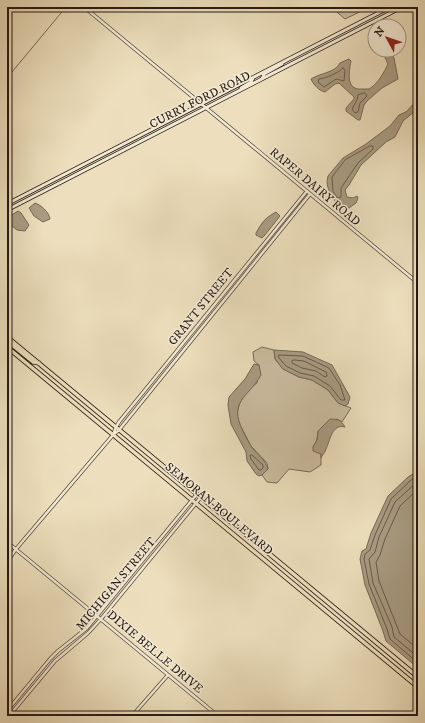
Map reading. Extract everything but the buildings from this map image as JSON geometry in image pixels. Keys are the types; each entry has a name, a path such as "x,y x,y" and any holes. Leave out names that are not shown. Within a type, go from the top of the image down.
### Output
{"main road":[{"name":"CURRY FORD ROAD","path":"7,205 390,7"},
{"name":"CURRY FORD ROAD","path":"7,210 402,7"},
{"path":"262,79 264,74 280,66 285,61"},
{"path":"226,98 251,82 253,78"},
{"path":"133,145 150,134 150,131"},
{"path":"106,159 108,154 137,137"},
{"path":"79,173 98,161 102,155"},
{"name":"SEMORAN BOULEVARD","path":"7,337 418,677"},
{"path":"7,341 33,362 39,363"},
{"name":"SEMORAN BOULEVARD","path":"7,347 418,687"},
{"path":"54,386 62,389 69,389"},
{"path":"411,681 418,681"}],"street":[{"name":"RAPER DAIRY ROAD","path":"84,7 418,283"},
{"name":"GRANT STREET","path":"113,435 116,427 307,191"},
{"name":"GRANT STREET","path":"7,562 16,549 113,435 119,430 310,194"},
{"name":"MICHIGAN STREET","path":"7,711 50,659 58,651 81,634 97,616 197,494"},
{"name":"MICHIGAN STREET","path":"9,716 55,661 88,633 101,619 201,497"},
{"name":"DIXIE BELLE DRIVE","path":"7,542 218,716"},
{"path":"132,716 168,675"}],"shaded area":[{"path":"331,7 370,7 345,19"},
{"path":"262,347 274,350 275,359 283,369 299,377 312,380 328,390 338,403 351,408 342,422 337,419 318,431 317,440 313,447 321,454 321,465 310,472 289,469 277,483 267,482 262,475 268,469 267,463 251,446 238,421 237,413 240,402 249,389 257,383 259,365 254,361 253,352"}],"water":[{"path":"385,58 394,58 398,79 382,88 367,101 364,105 360,120 346,111 346,108 354,97 339,83 335,84 325,92 316,87 311,79 335,69 340,63 349,59 351,61 349,75 353,87 357,89 369,89 378,81 388,64"},
{"path":"418,99 418,112 417,113 415,111 403,121 395,137 386,142 361,165 345,190 347,197 353,198 357,196 358,198 356,203 349,208 338,207 328,189 328,176 343,158 366,144 390,126 399,115 406,112"},
{"path":"35,203 44,209 50,219 43,222 34,216 29,208"},
{"path":"18,211 29,225 25,231 17,230 7,222 7,218"},
{"path":"276,212 280,216 265,235 262,238 256,235 264,221"},
{"path":"274,350 303,352 332,365 350,397 348,404 345,406 338,403 328,390 312,380 299,377 283,369 275,359"},
{"path":"254,364 259,365 261,375 242,400 238,413 243,431 254,450 264,461 268,469 259,476 247,461 246,452 231,424 228,405 229,397 245,379"},
{"path":"330,419 339,420 345,427 341,426 334,430 321,458 321,454 313,451 313,447 317,440 318,431"},
{"path":"418,471 418,668 386,641 365,585 360,559 362,551 366,549 371,533 388,496 408,477"}],"waterway":[{"path":"7,78 66,7"}]}
